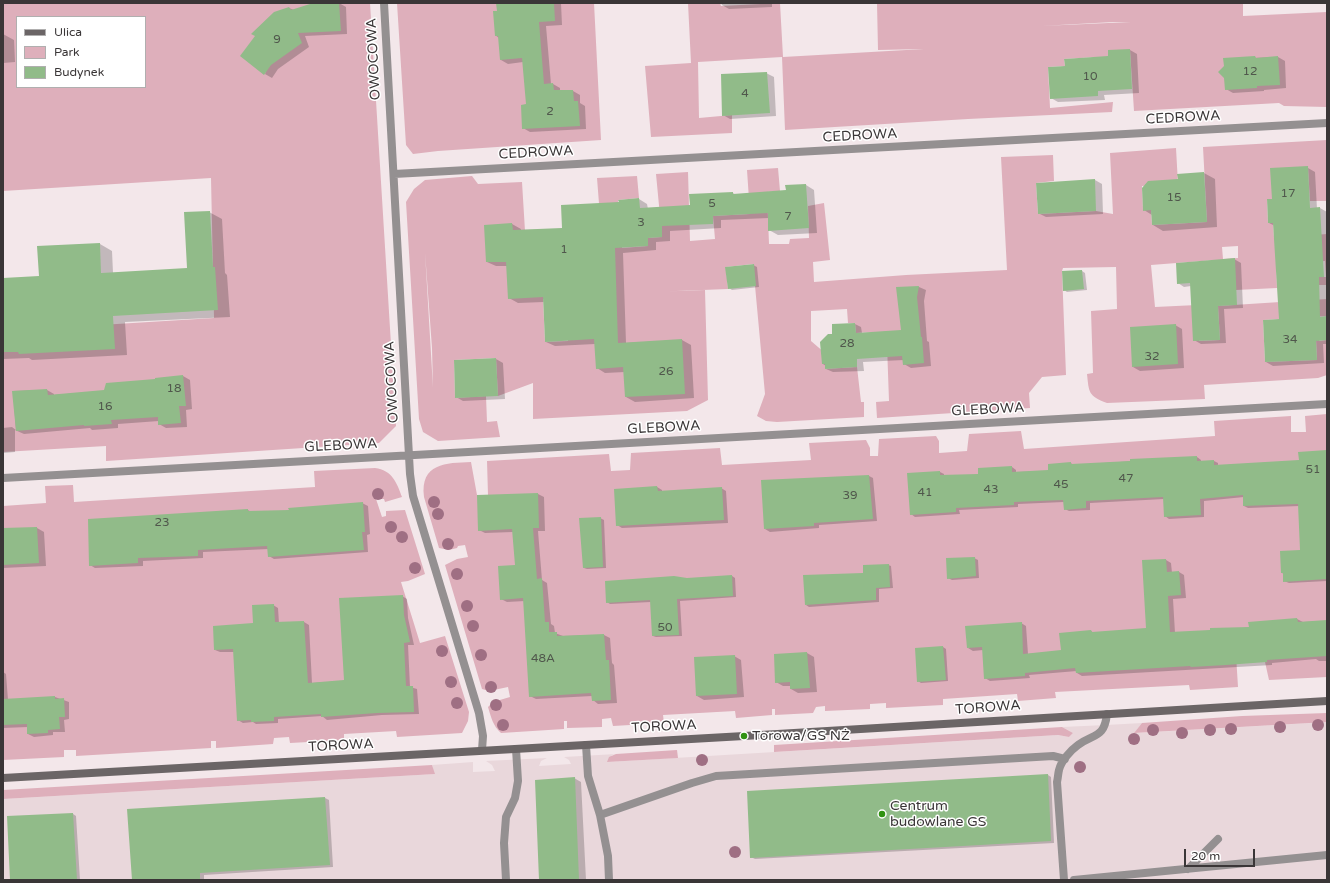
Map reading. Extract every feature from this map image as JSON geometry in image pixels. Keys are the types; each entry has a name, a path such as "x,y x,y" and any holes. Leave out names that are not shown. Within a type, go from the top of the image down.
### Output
{"street":[{"name":"OWOCOWA","path":"384,3 409,455 413,496 479,713 483,736 482,750"},
{"name":"CEDROWA","path":"394,174 1327,123"},
{"name":"GLEBOWA","path":"3,478 1327,404"},
{"name":"TOROWA","path":"3,778 1327,701"},
{"path":"1064,880 1057,782 1059,768 1078,745 1100,733 1106,725 1107,714"},
{"path":"586,745 588,776 600,815 608,856 608,880"},
{"path":"506,880 504,843 506,817 515,798 518,781 516,749"},
{"path":"600,815 716,776 1053,756 1065,759"},
{"path":"1188,869 1218,840"},
{"path":"1074,880 1327,855"}],"shaded area":[{"path":"1327,722 1327,880 3,880 3,799 434,774 432,765 473,762 473,772 495,771 492,765 486,761 547,758 541,761 539,766 571,764 569,760 564,757 616,754 612,755 608,762 1058,735 1069,737 1073,733 1062,727 1142,723 1135,732 1137,733"}],"green space":[{"path":"3,3 370,3 396,426 379,443 106,461 106,446 3,452 3,331 214,318 211,178 3,191"},
{"path":"397,3 594,3 601,140 413,154 406,145"},
{"path":"688,3 720,3 721,6 780,3 783,57 924,49 878,50 877,3 1243,3 1243,16 1327,12 1327,107 1284,106 1279,103 1134,111 1130,50 1109,61 1096,57 1064,59 1065,66 1048,67 1050,108 1113,102 1112,112 785,130 782,57 698,62 699,118 732,115 732,133 651,137 645,66 691,63","holes":["1113,22 1131,22 1041,26"]},
{"path":"1327,140 1327,201 1310,201 1308,167 1272,199 1267,200 1268,223 1273,223 1274,238 1327,234 1327,285 1319,285 1319,277 1326,277 1325,261 1276,264 1277,288 1236,290 1215,260 1151,265 1155,307 1197,305 1199,341 1220,340 1218,306 1327,299 1327,316 1263,320 1265,362 1317,360 1316,339 1320,341 1327,340 1327,375 1318,378 1204,385 1205,399 1107,403 1096,398 1089,389 1087,374 1093,373 1091,311 1117,309 1116,267 1063,268 1066,375 1042,377 1029,393 1030,408 877,418 876,402 889,401 887,345 874,346 873,332 856,333 855,323 848,323 847,309 811,311 811,341 825,353 825,369 857,367 861,402 864,402 864,417 777,422 766,421 757,416 765,394 753,264 726,267 728,289 651,292 705,290 708,400 687,411 533,419 533,383 498,396 496,358 454,360 455,398 486,396 487,422 497,421 500,437 438,441 423,432 419,419 406,202 414,189 425,180 472,176 478,184 522,182 528,280 590,295 543,299 545,342 568,341 568,335 605,280 597,178 637,176 639,198 618,200 622,248 648,246 648,238 662,237 656,174 688,172 690,241 715,239 713,216 750,214 747,170 778,168 780,191 767,192 769,244 789,244 790,239 809,238 808,206 824,203 830,260 813,262 814,282 906,275 1007,270 1001,157 1053,155 1054,181 1036,183 1038,214 1096,211 1113,214 1110,153 1176,148 1178,184 1142,186 1143,210 1151,210 1152,225 1207,222 1203,147","holes":["1238,246 1238,258 1223,259 1222,247","425,252 432,348 433,387"]},
{"path":"1327,414 1327,677 1269,680 1265,662 1249,638 1235,639 1238,687 1190,690 1189,685 1055,692 1056,698 1018,701 1017,694 943,699 943,705 886,708 886,703 870,704 870,709 825,711 825,706 816,707 813,713 775,715 775,709 772,709 772,715 736,718 735,711 663,715 664,723 613,726 611,718 602,719 602,727 567,728 567,721 564,721 564,729 501,733 491,718 488,707 493,702 510,697 508,687 489,691 482,689 445,565 457,559 468,557 465,545 449,550 439,548 424,497 426,477 431,471 437,467 453,463 471,462 477,495 488,495 487,461 609,454 611,471 630,470 631,453 720,448 722,465 811,460 809,443 866,440 870,448 870,456 878,456 879,439 936,436 939,441 939,453 967,451 969,434 1021,431 1024,449 1215,436 1214,421 1291,416 1291,432 1306,432 1305,416"},
{"path":"375,468 386,471 390,474 396,482 402,497 385,502 384,499 376,499 382,517 386,516 386,511 405,510 425,574 408,581 401,582 420,643 445,636 469,712 468,721 462,733 397,737 396,731 344,734 344,740 290,743 289,737 274,738 273,744 216,748 216,741 211,741 211,748 76,756 76,750 64,750 64,757 3,760 3,506 46,503 45,486 73,485 74,502 315,487 314,471"},
{"path":"1327,713 1327,722 1134,733 1142,723 1242,716"},
{"path":"1062,727 1073,733 1069,737 1058,735 774,752 774,745"},
{"path":"677,750 678,758 607,762 609,757 616,754"},
{"path":"432,765 435,774 3,799 3,790"}],"building":[{"path":"339,3 341,31 298,33 302,43 271,65 264,75 240,56 255,36 251,34 274,12 289,7 291,10 310,4"},
{"path":"496,3 554,3 555,21 539,22 544,84 553,83 554,90 573,90 574,101 578,101 580,126 522,129 521,105 526,104 522,58 500,60 498,36 495,36 493,11 497,11"},
{"path":"1130,49 1132,89 1098,91 1098,96 1050,99 1048,67 1065,66 1064,59 1108,56 1108,50"},
{"path":"1255,56 1256,58 1278,56 1280,85 1225,90 1224,78 1218,72 1224,66 1223,58"},
{"path":"767,72 770,113 722,116 721,74"},
{"path":"1308,166 1310,208 1320,207 1324,277 1319,277 1320,317 1327,316 1327,340 1316,341 1317,360 1265,362 1263,320 1279,319 1273,223 1268,223 1267,199 1272,199 1270,168"},
{"path":"1204,172 1207,222 1152,225 1151,210 1143,211 1142,188 1148,181 1178,179 1177,174"},
{"path":"1095,179 1096,211 1038,214 1036,183"},
{"path":"806,184 809,228 768,231 768,213 713,216 713,224 662,226 662,237 648,238 648,246 615,248 618,343 682,339 685,394 625,397 623,367 596,369 594,339 545,342 543,297 508,299 506,262 486,262 484,225 512,223 513,230 562,228 561,205 619,202 618,200 639,198 640,208 690,205 689,194 733,192 733,194 786,190 785,185"},
{"path":"210,211 213,267 215,267 218,310 113,316 115,349 19,354 18,352 3,352 3,278 39,276 37,246 100,243 101,273 187,268 184,212"},
{"path":"1235,258 1237,305 1218,306 1220,340 1193,341 1190,283 1177,284 1176,263"},
{"path":"754,264 756,286 728,289 725,267"},
{"path":"1082,270 1084,289 1063,291 1062,271"},
{"path":"919,286 917,297 924,363 903,365 902,356 857,359 857,367 825,369 825,364 822,364 820,342 828,334 832,334 832,324 855,323 856,333 901,330 896,287"},
{"path":"1176,324 1178,364 1132,367 1130,327"},
{"path":"496,358 498,396 455,398 454,360"},
{"path":"183,375 186,406 179,406 181,423 158,425 158,417 111,420 112,424 16,431 12,391 47,389 48,395 104,390 106,383"},
{"path":"1327,450 1327,579 1283,582 1280,551 1300,550 1298,504 1243,506 1243,495 1200,499 1201,515 1164,517 1163,497 1086,501 1086,508 1064,510 1063,500 1014,502 1014,505 956,508 956,512 910,515 907,473 940,471 940,475 978,474 978,468 1012,466 1012,472 1048,470 1048,464 1130,461 1130,459 1197,456 1197,461 1214,460 1214,465 1299,460 1298,452"},
{"path":"869,475 873,519 814,523 814,526 764,529 761,480"},
{"path":"657,486 658,491 722,487 724,520 616,526 614,489"},
{"path":"538,493 539,528 533,528 537,579 542,578 545,622 549,622 549,632 557,632 557,636 604,634 606,660 609,660 611,700 592,701 591,693 529,697 523,598 500,600 498,566 515,565 512,529 478,531 477,495"},
{"path":"363,502 365,532 362,532 364,550 268,557 267,546 198,550 198,556 138,558 138,563 89,566 88,519 248,509 248,511 289,510 288,508"},
{"path":"601,517 603,567 583,568 579,518"},
{"path":"37,527 39,563 3,565 3,528"},
{"path":"975,557 976,576 947,579 946,558"},
{"path":"1166,559 1167,572 1179,571 1181,595 1168,596 1170,632 1210,630 1210,628 1249,627 1248,622 1297,618 1298,622 1327,620 1327,656 1267,660 1267,662 1226,665 1076,673 1075,668 1025,673 1025,676 984,679 982,647 967,648 965,626 1022,622 1023,654 1061,650 1059,633 1146,628 1142,560"},
{"path":"889,564 890,587 876,588 876,600 805,605 803,575 863,573 863,565"},
{"path":"732,575 733,596 677,599 679,635 652,636 650,600 606,603 605,581 674,576 687,578"},
{"path":"403,595 404,615 410,642 404,643 406,686 413,686 414,712 321,717 321,714 274,717 274,721 237,721 233,649 214,650 213,626 253,623 252,605 274,604 275,622 304,621 308,683 344,680 339,598"},
{"path":"943,646 946,680 917,682 915,648"},
{"path":"807,652 810,688 790,689 790,682 775,683 774,654"},
{"path":"735,655 737,694 696,696 694,657"},
{"path":"55,696 55,699 64,698 65,717 59,717 60,729 48,730 48,733 27,734 27,724 3,725 3,699"},
{"path":"1048,774 1051,841 750,858 747,791"},
{"path":"575,777 579,880 539,880 535,780"},
{"path":"325,797 330,865 200,873 200,880 132,880 127,809"},
{"path":"73,813 77,880 10,880 7,816"}],"place":[{"name":"Torowa/GS NŻ","path":"744,736"},
{"name":"Centrum budowlane GS","path":"882,814"}]}
